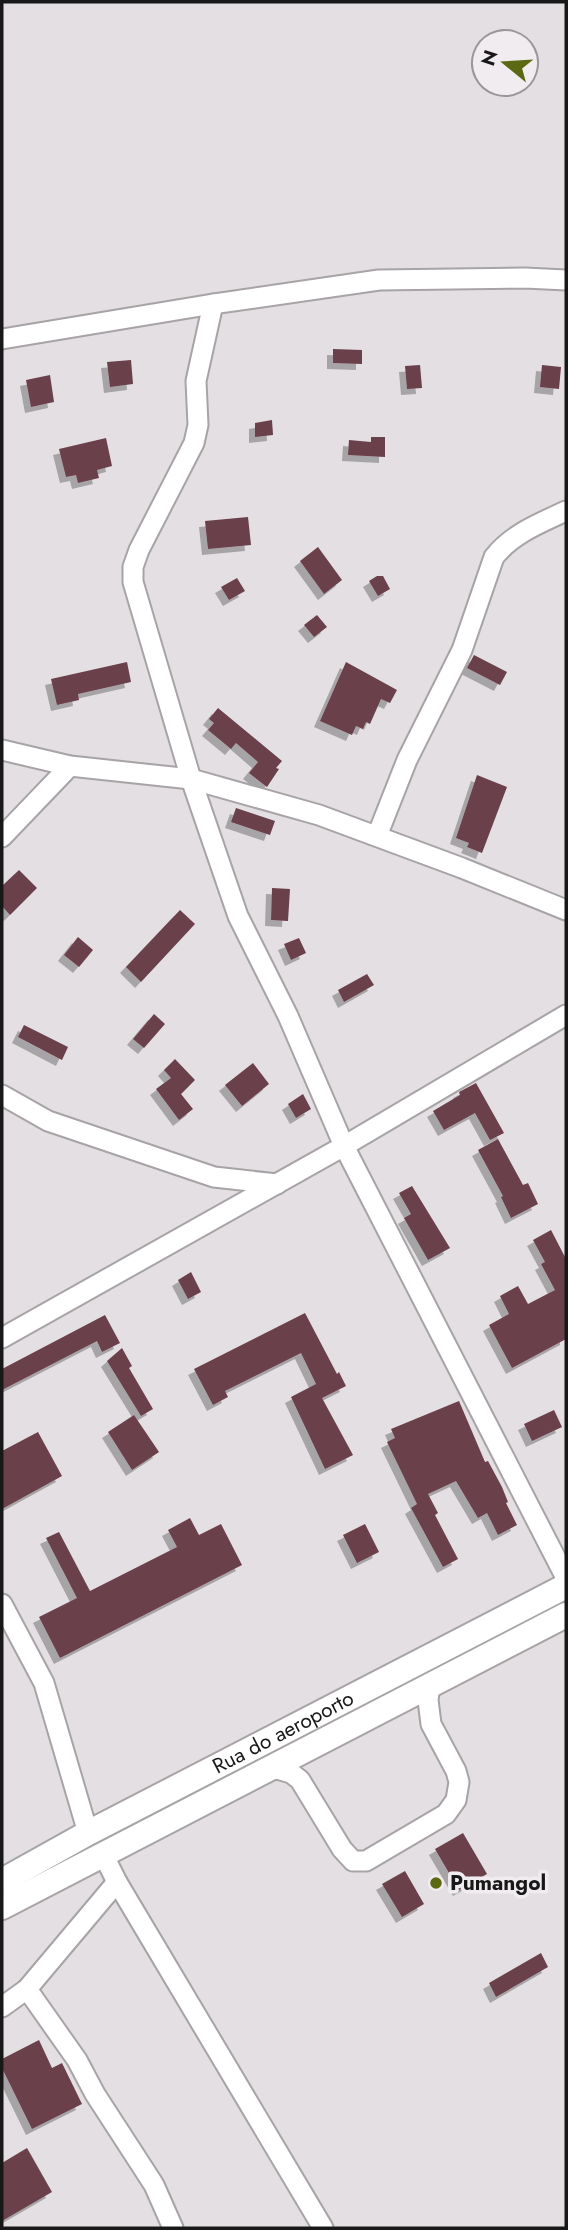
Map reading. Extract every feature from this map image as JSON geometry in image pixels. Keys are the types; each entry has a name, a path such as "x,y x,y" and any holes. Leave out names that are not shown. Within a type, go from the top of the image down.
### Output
{"main road":[{"name":"Rua do aeroporto","path":"2,1881 88,1833 566,1586"},
{"name":"Rua do aeroporto","path":"2,1907 566,1615"}],"street":[{"path":"2,339 379,280 566,280"},
{"path":"213,304 196,381 198,425 194,443 132,567 135,589 191,779 237,916 288,1016 344,1146 566,1578"},
{"path":"377,836 407,760 462,650 494,557 504,545 532,527 566,511"},
{"path":"2,750 70,766 191,779 319,815 462,867 566,910"},
{"path":"2,837 70,766"},
{"path":"2,1338 344,1146 566,1014"},
{"path":"2,1095 48,1121 214,1177 277,1184"},
{"path":"2,1604 44,1683 88,1833"},
{"path":"270,1767 291,1773 300,1780 342,1849 352,1861 366,1861 446,1814 456,1800 459,1782 456,1771 431,1724 428,1700 430,1686"},
{"path":"103,1854 117,1882 323,2228"},
{"path":"2,2007 27,1989 117,1882"},
{"path":"27,1989 78,2060 95,2094 154,2185 173,2228"}],"building":[{"path":"333,349 362,350 362,364 333,363"},
{"path":"131,360 133,384 110,387 107,362"},
{"path":"420,365 422,388 407,389 405,366"},
{"path":"542,365 561,367 559,389 540,387"},
{"path":"50,375 54,402 31,407 26,380"},
{"path":"272,420 273,435 255,437 255,423"},
{"path":"371,437 385,437 385,457 348,455 349,440 371,442"},
{"path":"106,438 112,466 97,470 99,478 78,483 76,475 66,477 59,449"},
{"path":"248,517 251,545 208,549 205,521"},
{"path":"318,547 342,580 324,594 300,561"},
{"path":"383,576 390,589 378,596 369,581"},
{"path":"237,578 245,591 229,600 221,587"},
{"path":"317,615 327,627 314,637 304,625"},
{"path":"474,655 507,672 500,685 467,668"},
{"path":"127,662 131,682 78,694 79,700 57,705 51,679"},
{"path":"346,662 397,690 390,703 381,699 370,724 366,722 363,729 356,726 352,735 320,721"},
{"path":"218,708 282,761 267,787 249,773 258,762 236,743 231,749 208,730 214,723 209,719"},
{"path":"477,775 507,787 482,853 467,847 469,843 456,838"},
{"path":"236,808 275,821 270,835 231,822"},
{"path":"19,870 37,888 10,915 2,906 2,886"},
{"path":"272,888 290,889 288,921 271,920"},
{"path":"180,910 195,924 141,982 126,967"},
{"path":"78,937 93,950 79,967 64,955"},
{"path":"299,938 306,953 291,960 284,944"},
{"path":"367,974 374,985 344,1002 338,990"},
{"path":"154,1014 165,1024 144,1048 133,1039"},
{"path":"24,1025 68,1047 62,1060 18,1037"},
{"path":"175,1059 195,1080 181,1094 193,1109 179,1120 156,1089 171,1078 164,1070"},
{"path":"253,1063 269,1084 242,1106 225,1085"},
{"path":"476,1083 504,1133 490,1140 475,1113 444,1130 433,1111"},
{"path":"303,1094 311,1109 296,1118 288,1104"},
{"path":"498,1139 523,1185 528,1183 538,1204 511,1218 501,1197 503,1196 478,1150"},
{"path":"412,1186 450,1248 428,1260 404,1218 411,1214 399,1193"},
{"path":"551,1230 566,1259 566,1339 512,1368 489,1325 509,1314 500,1296 518,1286 528,1304 555,1290 541,1264 545,1262 533,1240"},
{"path":"191,1272 201,1292 188,1299 178,1280"},
{"path":"305,1313 346,1386 322,1398 353,1455 325,1469 291,1397 316,1384 301,1353 225,1391 228,1397 213,1405 194,1369"},
{"path":"105,1315 120,1343 102,1352 97,1341 2,1390 2,1369"},
{"path":"122,1348 132,1366 129,1368 153,1409 141,1416 107,1361"},
{"path":"459,1401 485,1462 488,1461 502,1487 508,1502 506,1503 517,1525 498,1535 487,1513 478,1518 456,1481 428,1494 438,1513 435,1515 458,1559 443,1567 411,1508 417,1504 387,1442 395,1438 391,1429"},
{"path":"554,1410 562,1427 532,1441 524,1424"},
{"path":"134,1415 159,1452 132,1470 108,1432"},
{"path":"38,1432 62,1476 2,1509 2,1451"},
{"path":"190,1518 199,1535 221,1524 242,1565 60,1658 39,1617 77,1598 46,1538 59,1532 90,1591 177,1547 168,1530"},
{"path":"365,1524 379,1552 357,1563 343,1535"},
{"path":"463,1833 487,1874 459,1890 435,1849"},
{"path":"405,1871 424,1904 402,1917 382,1884"},
{"path":"541,1953 548,1967 496,1997 489,1983"},
{"path":"39,2040 52,2068 62,2063 82,2104 32,2129 2,2068 2,2059"},
{"path":"27,2148 52,2192 2,2221 2,2163"}],"place":[{"name":"Pumangol","path":"436,1883"}]}
